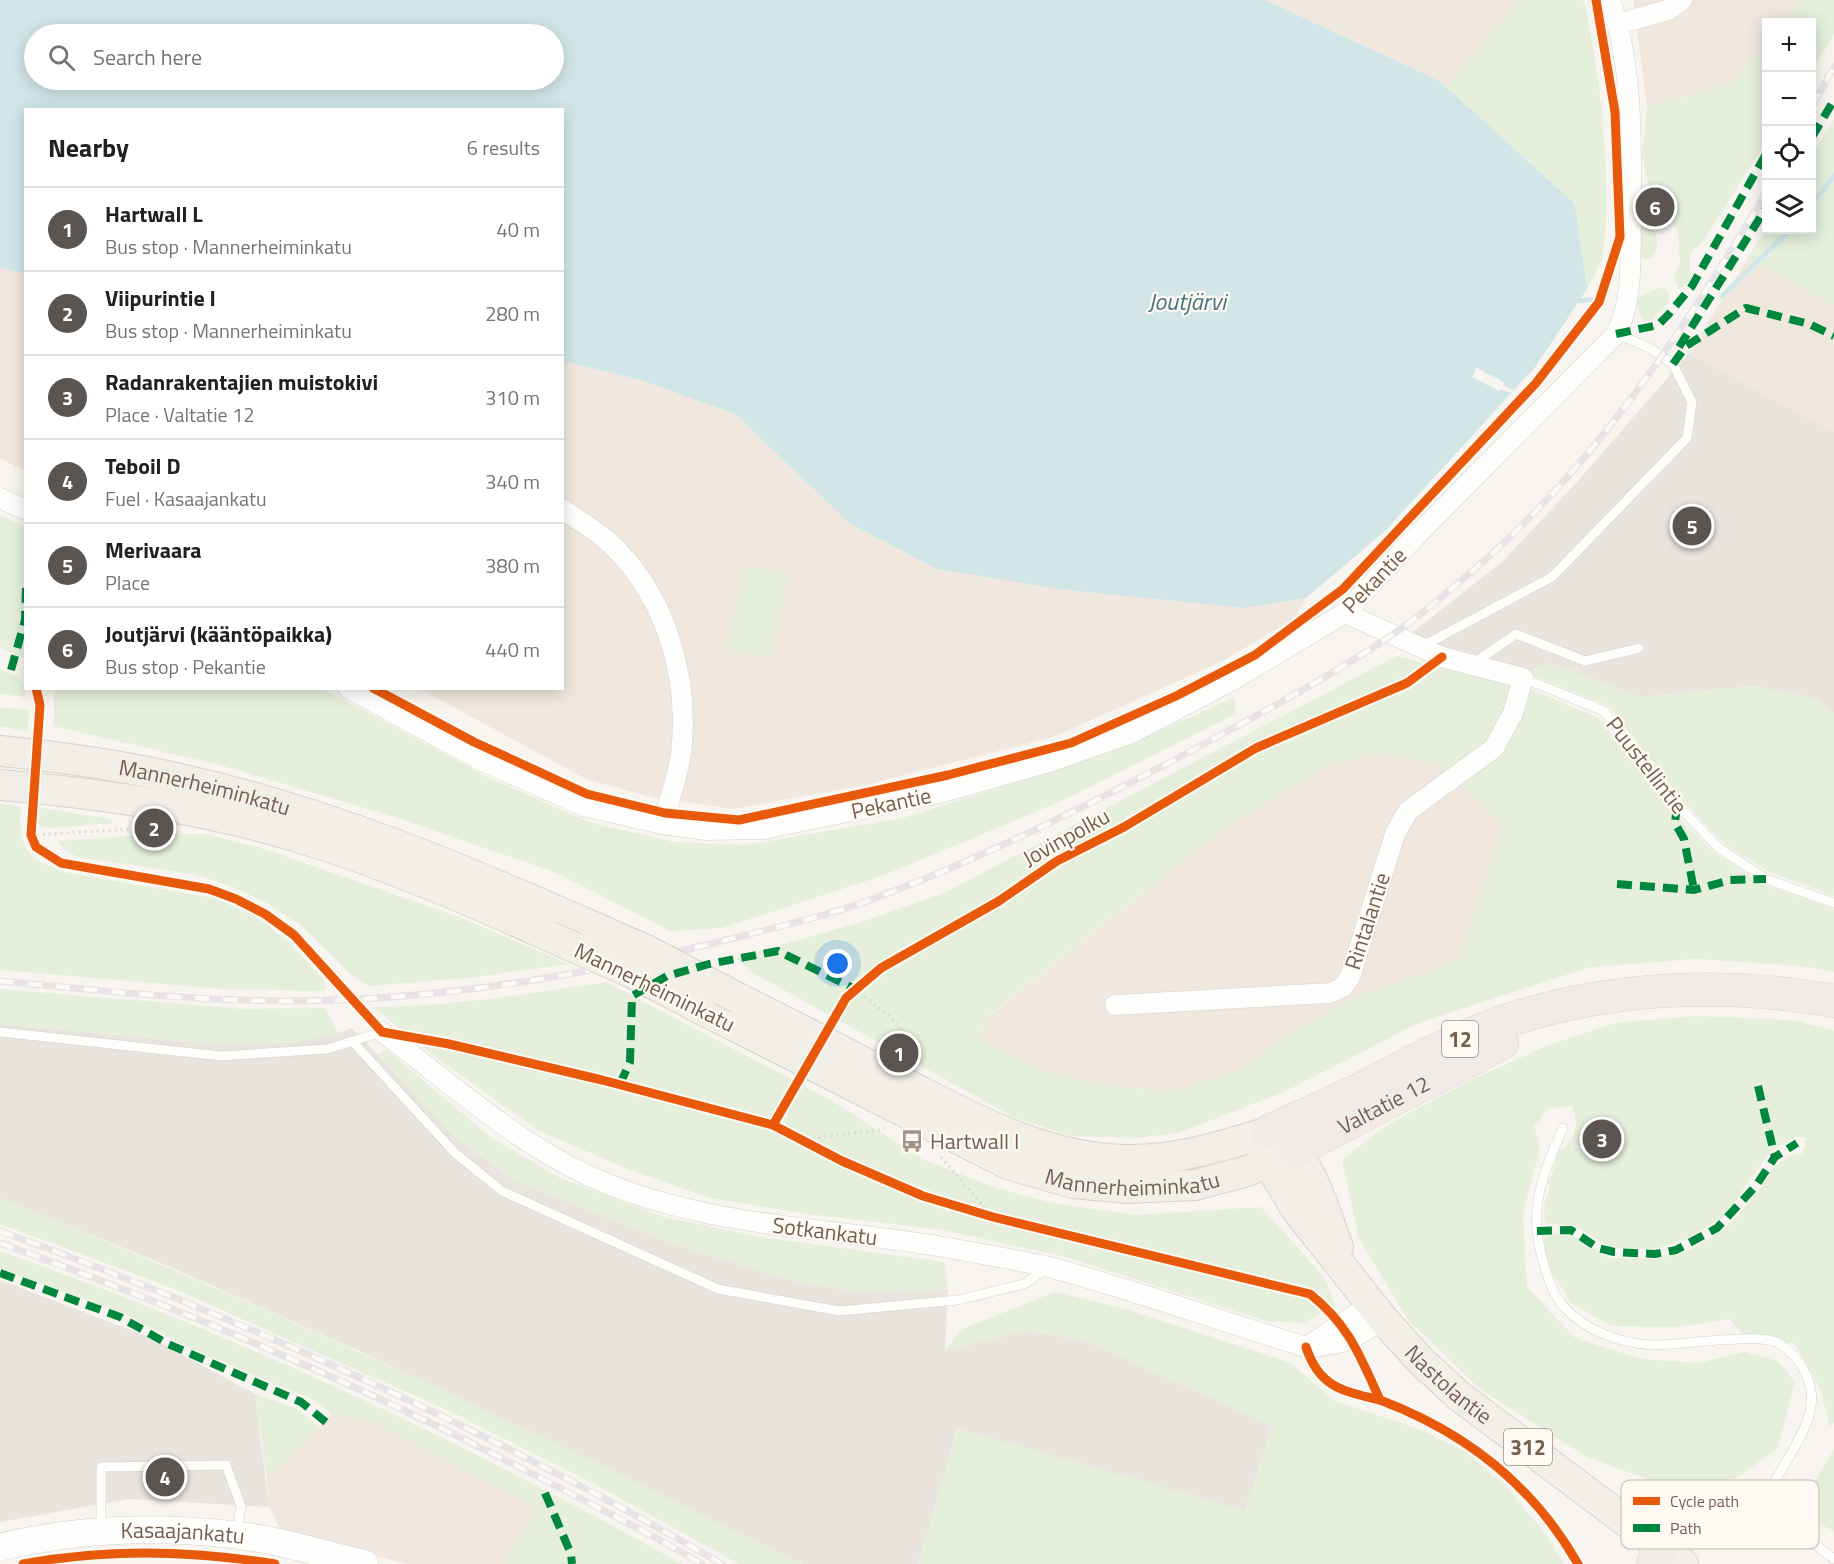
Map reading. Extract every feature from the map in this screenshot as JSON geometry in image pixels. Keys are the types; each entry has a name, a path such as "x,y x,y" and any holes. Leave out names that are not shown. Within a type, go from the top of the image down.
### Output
{"highway":[{"name":"Valtatie 12","path":"1277,1148 1324,1106 1450,1043 1515,1018 1605,999 1651,993 1720,990 1772,992 1834,1001"},
{"name":"Valtatie 12","path":"1277,1148 1485,1051 1605,999"}],"main road":[{"name":"Mannerheiminkatu","path":"0,751 69,758 185,780 296,811 476,875 648,951 986,1123 1030,1142 1062,1152 1131,1160 1205,1151 1277,1148"},
{"name":"Mannerheiminkatu","path":"0,785 73,791 155,805 290,835 380,865 632,973 958,1140 1008,1164 1043,1175 1101,1186 1162,1187 1224,1179 1277,1148"},
{"name":"Nastolantie","path":"1277,1148 1313,1185 1348,1272 1377,1311 1459,1396 1621,1523"}],"street":[{"name":"Pekantie","path":"352,690 478,759 584,806 662,824 706,830 764,829 940,792 1046,763 1134,732 1231,681 1345,613 1415,537 1616,334 1624,319 1630,258 1632,131 1618,24 1610,0"},
{"path":"1618,24 1668,10 1682,0"},
{"path":"0,498 24,509"},
{"path":"564,510 605,538 642,581 673,643 684,704 681,755 662,824"},
{"name":"Puustellintie","path":"1345,613 1419,648 1523,678"},
{"name":"Rintalantie","path":"1115,1005 1330,993 1343,987 1350,977 1395,834 1408,811 1494,748 1513,713 1523,678"},
{"name":"Sotkankatu","path":"382,1032 509,1131 564,1164 614,1187 677,1207 736,1220 814,1231 872,1236 1048,1267 1306,1347 1377,1311"},
{"name":"Kasaajankatu","path":"0,1547 33,1539 101,1529 237,1535 333,1560 365,1564"}],"lane":[{"path":"1419,648 1552,577 1687,438 1692,402 1672,364 1647,347 1616,334"},
{"path":"1472,664 1516,634 1585,661 1639,648"},
{"name":"Puustellintie","path":"1523,678 1604,711 1677,805 1719,848 1766,879 1834,903"},
{"path":"0,1032 221,1056 327,1049 382,1032"},
{"path":"352,1041 456,1153 502,1191 718,1289 839,1311 958,1300 1024,1284 1048,1267"},
{"path":"1563,1128 1551,1156 1537,1210 1540,1256 1564,1308 1596,1331 1615,1338 1651,1345 1748,1339 1777,1342 1806,1370 1812,1392 1806,1425 1776,1480"},
{"path":"101,1529 101,1467 226,1465 241,1506 237,1535"},
{"path":"1819,1548 1834,1559"}],"path":[{"path":"31,823 31,835 36,847"},
{"path":"31,835 154,828"},
{"path":"846,998 863,982"},
{"path":"855,988 895,1022 916,1063"},
{"path":"801,1140 886,1129"},
{"path":"791,1135 822,1151"},
{"path":"938,1153 993,1217"},
{"path":"973,1211 1004,1220"}],"shaded area":[{"path":"1265,0 1520,0 1447,87 1440,81"},
{"path":"1633,0 1800,0 1787,18 1762,18 1762,49 1731,84 1647,107"},
{"path":"1747,259 1834,305 1834,432 1689,353"},
{"path":"0,268 24,274 24,470 0,459"},
{"path":"1689,353 1834,432 1834,713 1813,698 1753,686 1640,697 1550,663 1526,672 1447,652 1410,634 1501,563 1577,482"},
{"path":"564,361 640,380 735,414 850,524 937,569 1065,590 1244,608 1306,598 1295,618 1221,662 1053,737 865,785 734,809 654,798 586,779 422,690 564,690"},
{"path":"1377,753 1441,765 1504,825 1460,960 1365,994 1296,1029 1243,1068 1172,1091 1108,1086 1046,1072 980,1039 987,1018 1224,829 1328,765"},
{"path":"0,1024 206,1043 338,1033 352,1028 457,1139 516,1181 669,1242 785,1279 849,1291 948,1290 945,1350 1026,1331 1082,1339 1273,1426 1245,1511 958,1429 918,1564 802,1564 368,1355 168,1266 0,1198"},
{"path":"0,1280 149,1337 255,1394 269,1507 130,1499 0,1522"},
{"path":"332,1414 372,1421 538,1507 505,1564 407,1564 281,1530 269,1507 267,1480"}],"green space":[{"path":"1520,0 1583,0 1587,11 1600,92 1606,162 1606,229 1602,260 1587,289 1575,204 1447,87"},
{"path":"1800,0 1834,0 1834,34 1816,63 1816,18 1787,18"},
{"path":"1762,49 1762,148 1703,242 1690,253 1690,281 1680,289 1673,277 1680,265 1678,230 1649,187 1642,155 1647,107 1731,84"},
{"path":"1834,119 1834,305 1747,259 1762,234 1816,234 1816,148"},
{"path":"1640,207 1656,234 1658,244 1652,259 1640,259 1638,256"},
{"path":"1663,287 1669,294 1669,301 1652,320 1643,321 1636,301 1642,295"},
{"path":"0,515 24,527 24,659 0,647"},
{"path":"746,565 789,575 770,658 727,649"},
{"path":"1397,656 1528,688 1599,718 1671,811 1714,852 1762,884 1834,909 1834,972 1801,966 1696,959 1590,967 1418,1023 1290,1089 1179,1133 1136,1138 1070,1136 1013,1117 750,971 736,958 855,924 942,894","holes":["1377,753 1441,765 1503,825 1460,960 1365,994 1296,1029 1243,1068 1172,1091 1108,1086 1046,1072 980,1039 987,1017 1224,829 1328,765"]},
{"path":"1550,663 1640,697 1753,686 1813,698 1834,713 1834,896 1767,871 1724,844 1682,800 1610,707 1526,672"},
{"path":"0,669 17,676 24,684 26,697 0,694"},
{"path":"54,690 326,690 489,778 592,823 674,842 746,845 903,818 1108,753 1234,698 1236,714 1064,800 879,877 722,928 670,931 557,873 395,817 216,764 54,726"},
{"path":"0,707 29,710 28,732 0,726"},
{"path":"0,804 21,806 21,832 26,849 51,867 64,872 214,898 255,916 287,940 324,980 325,991 223,989 0,970"},
{"path":"36,807 110,819 114,823 48,828 40,826 36,819"},
{"path":"161,834 207,834 264,849 459,917 569,964 467,978 370,986 355,978 299,924 263,901 225,884 192,874 77,857 64,849 58,841"},
{"path":"606,982 829,1099 924,1160 994,1187 1051,1203 1134,1215 1261,1207 1323,1276 1336,1306 1303,1323 1266,1321 1066,1257 943,1230 808,1214 710,1198 628,1169 539,1131 434,1056 373,1007 461,1002"},
{"path":"0,989 242,1009 325,1008 338,1033 291,1043 206,1043 0,1024"},
{"path":"1696,1016 1793,1020 1834,1031 1834,1422 1829,1427 1817,1382 1793,1343 1747,1339 1729,1319 1677,1327 1611,1326 1571,1303 1548,1265 1543,1247 1545,1235 1570,1233 1609,1258 1657,1259 1692,1249 1723,1230 1734,1220 1762,1187 1772,1169 1791,1155 1802,1154 1807,1138 1798,1137 1779,1145 1767,1155 1725,1216 1687,1239 1655,1249 1611,1248 1575,1226 1545,1223 1544,1205 1550,1185 1547,1183 1552,1176 1558,1151 1569,1142 1575,1132 1572,1106 1549,1108 1534,1126 1540,1147 1523,1214 1527,1287 1575,1338 1641,1359 1699,1363 1744,1352 1778,1361 1795,1382 1777,1449 1734,1480 1650,1480 1585,1456 1480,1389 1408,1320 1359,1239 1342,1160 1387,1125 1469,1081 1544,1047 1614,1023"},
{"path":"386,1049 493,1139 560,1178 664,1217 761,1237 944,1262 948,1290 849,1291 785,1279 675,1244 516,1181 457,1139 378,1056"},
{"path":"0,1198 204,1283 405,1373 505,1419 802,1564 739,1564 596,1485 456,1414 172,1288 0,1224"},
{"path":"0,1251 175,1318 348,1393 517,1475 682,1564 505,1564 538,1507 372,1421 332,1414 310,1398 191,1349 125,1314 0,1269"},
{"path":"1055,1292 1125,1309 1291,1363 1334,1401 1414,1427 1463,1450 1506,1486 1548,1537 1564,1564 918,1564 957,1428 1245,1510 1272,1426 1082,1339 1026,1331 945,1351 962,1329"},
{"path":"255,1394 296,1408 319,1427 267,1480"},
{"path":"1834,1449 1834,1531 1819,1522 1819,1480 1815,1480"}],"water":[{"name":"Joutjärvi","path":"0,0 1265,0 1440,81 1575,204 1587,289 1536,366 1385,531 1306,598 1244,608 1065,590 937,569 850,524 735,414 640,380 564,361 564,108 24,108 24,274 0,268"}],"pier":[{"path":"1477,368 1504,382 1503,385 1515,391 1514,394 1501,389 1499,391 1472,377"}],"waterway":[{"path":"1816,199 1834,176"},
{"path":"1722,296 1786,234"},
{"path":"1579,301 1596,299"}],"railway":[{"path":"1816,99 1834,67"},
{"path":"0,981 252,1001 399,997 509,984 618,965 811,918 874,899 1001,846 1140,778 1310,686 1401,628 1462,580 1527,520 1604,433 1673,340 1762,199"},
{"path":"0,1231 186,1302 368,1381 547,1469 722,1564"},
{"path":"0,1243 213,1325 352,1386 490,1452 702,1564"}],"marked path":[{"path":"1816,130 1834,100"},
{"path":"1616,334 1658,325 1668,315 1692,286 1762,161"},
{"path":"1679,347 1762,214"},
{"path":"1673,364 1686,346 1746,308 1809,324 1834,336"},
{"path":"11,670 24,624"},
{"path":"1677,805 1675,823 1684,839 1694,890"},
{"path":"1617,884 1694,890 1730,880 1766,879"},
{"path":"620,1084 630,1062 632,996 667,976 709,964 778,951 855,989"},
{"path":"1758,1086 1775,1157"},
{"path":"1537,1231 1571,1230 1598,1248 1614,1252 1655,1254 1676,1250 1717,1228 1755,1187 1775,1157 1797,1143"},
{"path":"0,1273 120,1317 168,1344 301,1402 327,1423"},
{"path":"545,1493 571,1554 572,1564"}],"cycle path":[{"path":"377,690 474,742 587,794 665,813 739,820 948,775 1071,743 1176,696 1255,655 1343,589 1536,383 1599,302 1620,237 1615,112 1596,0"},
{"name":"Jovinpolku","path":"773,1125 846,998 881,968 999,901 1057,861 1124,827 1256,748 1407,683 1442,657"},
{"path":"36,690 40,705 31,835 36,847 61,863 209,889 236,899 265,914 294,935 382,1032 449,1044 602,1080 773,1125 842,1161 923,1196 993,1217 1310,1294 1335,1317 1352,1342 1380,1400 1440,1428 1494,1464 1540,1510 1578,1564"},
{"path":"1306,1347 1311,1360 1325,1379 1343,1390 1380,1400"},
{"path":"23,1564 118,1553 212,1556 275,1564"}],"place":[{"name":"Joutjärvi (kääntöpaikka)","path":"1655,207"},
{"name":"Merivaara","path":"1692,526"},
{"name":"Viipurintie I","path":"154,828"},
{"name":"Hartwall L","path":"899,1053"},
{"name":"Radanrakentajien muistokivi","path":"1602,1139"},
{"name":"Hartwall I","path":"912,1141"},
{"name":"Teboil D","path":"165,1477"}]}
